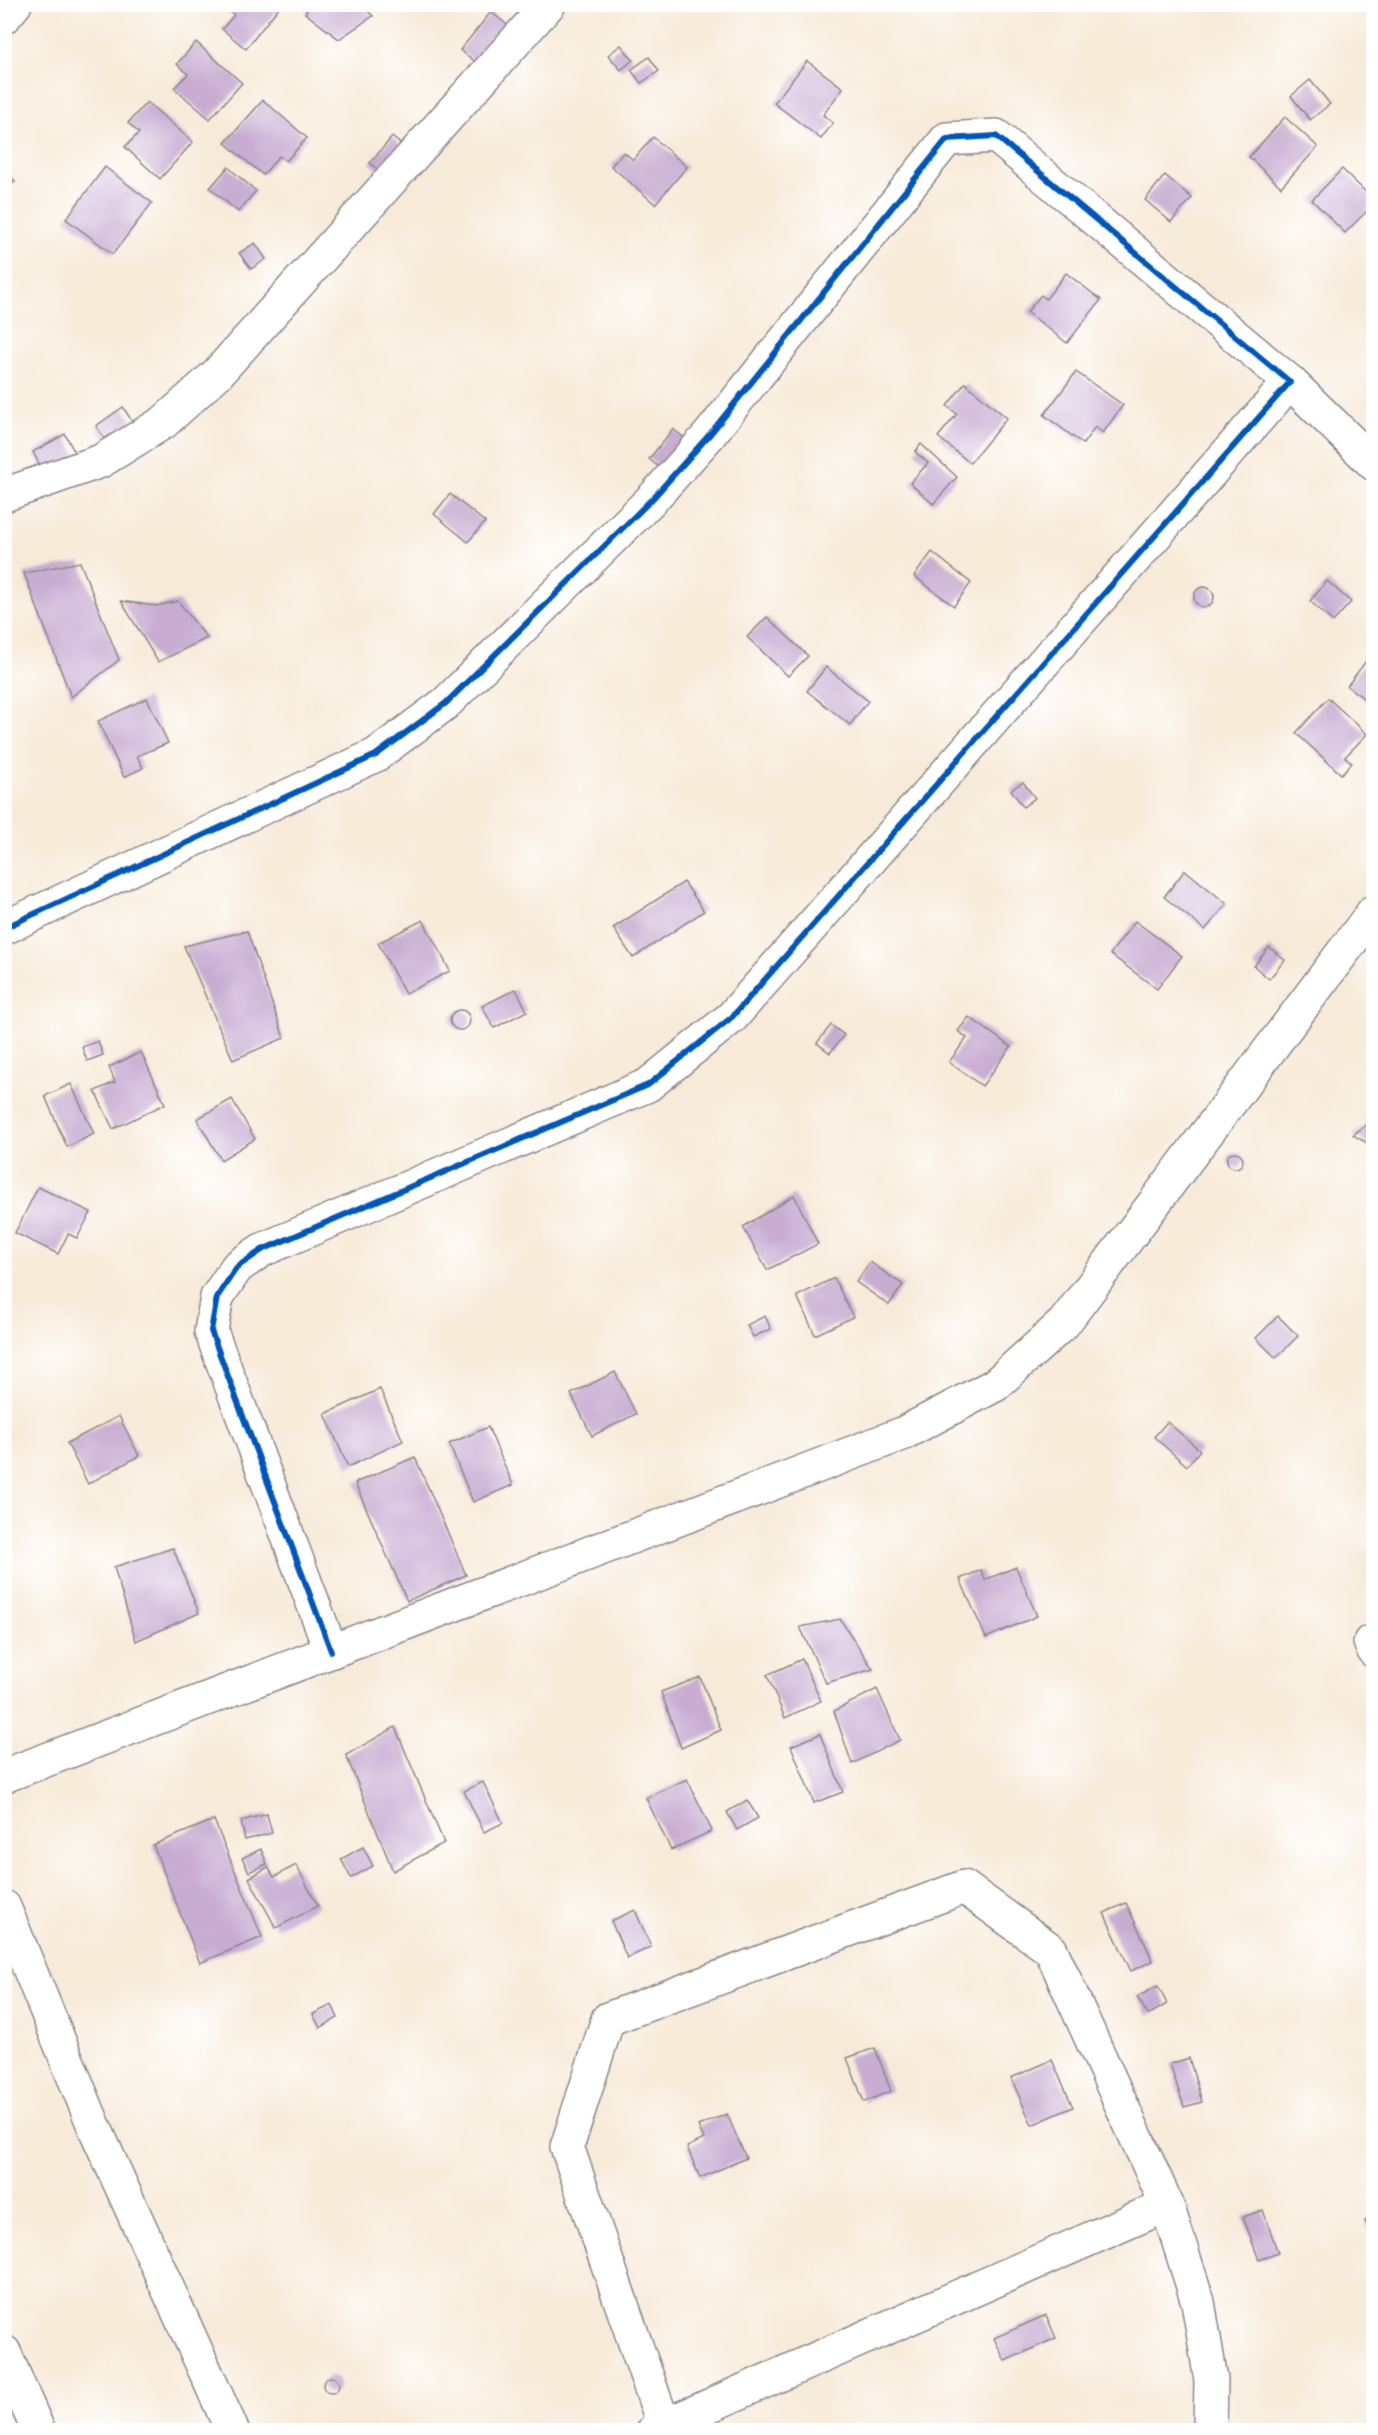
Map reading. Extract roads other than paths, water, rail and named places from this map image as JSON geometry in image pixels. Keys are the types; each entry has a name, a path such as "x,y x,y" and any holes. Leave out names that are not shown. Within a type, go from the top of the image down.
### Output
{"street":[{"path":"4,16 15,4"},
{"path":"4,495 101,461 164,422 218,374 549,4"},
{"path":"4,928 376,755 446,703 653,498 717,425 947,140 996,136 1290,382 1374,464"},
{"path":"331,1651 211,1331 217,1297 237,1267 262,1250 648,1085 732,1017 1290,382"},
{"path":"4,1776 902,1434 995,1385 1064,1323 1374,911"},
{"path":"1167,2205 659,2428 567,2147 608,2019 964,1887 1052,1950 1167,2205 1198,2302 1211,2380 1210,2430"},
{"path":"4,1907 94,2126 232,2430"},
{"path":"4,2352 38,2430"}]}
